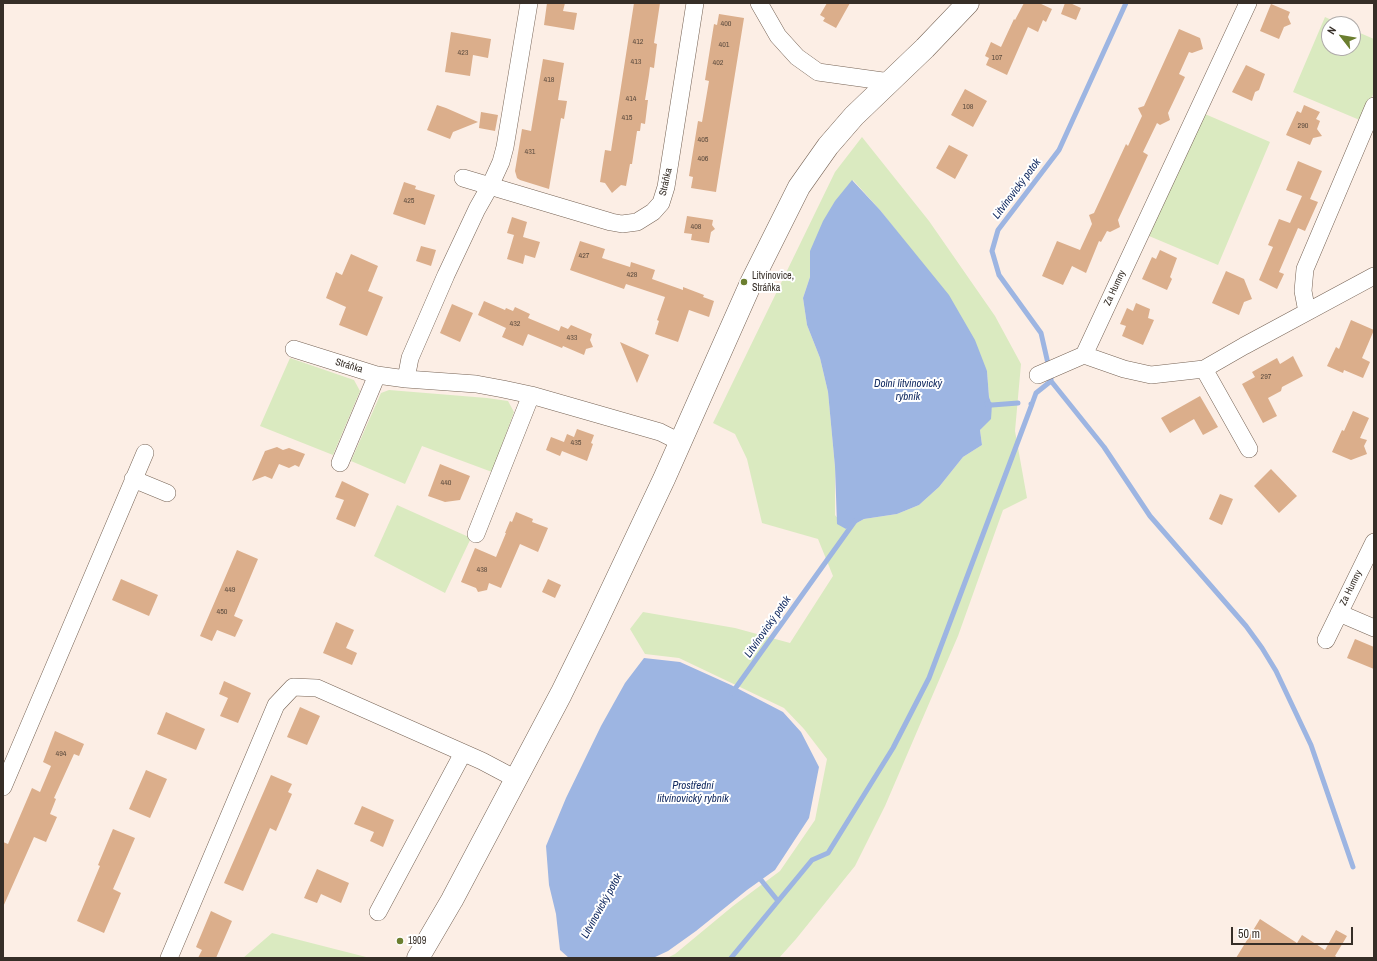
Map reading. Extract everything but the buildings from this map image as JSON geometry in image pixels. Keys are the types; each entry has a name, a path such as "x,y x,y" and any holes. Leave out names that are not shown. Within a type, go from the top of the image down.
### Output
{"street":[{"path":"406,379 410,358 446,275 501,162 505,147 529,3"},
{"name":"Stráňka","path":"463,178 622,224 638,222 653,212 661,203 666,187 695,3"},
{"path":"759,3 778,36 797,57 818,72 890,82"},
{"path":"418,958 452,900 561,694 594,627 680,442 751,283 798,187 828,146 854,116 968,3"},
{"name":"Za Humny","path":"1084,355 1248,3"},
{"path":"1307,312 1303,291 1305,269 1374,106"},
{"path":"1038,375 1084,355 1152,375 1204,369 1374,276"},
{"name":"Stráňka","path":"294,349 377,375 406,379 476,384 531,395 660,432 680,442"},
{"path":"1204,369 1249,449"},
{"path":"340,463 377,375"},
{"path":"476,534 531,395"},
{"path":"3,787 144,453"},
{"path":"134,479 167,493"},
{"name":"Za Humny","path":"1326,640 1374,542"},
{"name":"Za Humny","path":"1339,613 1374,628"},
{"path":"169,958 276,704 293,687 317,688 482,761 516,779"},
{"path":"378,912 463,753"}],"green space":[{"path":"1321,26 1321,56 1361,56 1361,33 1374,39 1374,92 1362,121 1293,92"},
{"path":"1205,114 1270,142 1218,265 1149,236"},
{"path":"862,137 929,221 995,316 1021,364 1015,431 1027,498 1003,510 958,636 885,806 855,866 779,958 667,958 675,954 733,906 780,871 815,820 827,759 804,729 784,708 679,658 645,654 630,629 643,612 735,628 790,643 833,576 818,539 762,523 747,459 735,434 713,423 835,172","holes":["853,180 880,210 908,246 987,371 989,397 992,405 990,419 980,430 982,445 963,457 939,487 919,505 897,514 864,519 846,529 835,515 835,467 828,392 820,358 807,325 803,298 810,277"]},
{"path":"290,358 354,380 360,391 333,455 260,426"},
{"path":"389,390 508,401 514,412 492,472 422,446 405,484 351,461 381,393"},
{"path":"397,505 471,538 445,593 374,556"},
{"path":"272,933 370,958 243,958"}],"water":[{"name":"Dolní litvínovický rybník","path":"852,180 880,210 949,295 975,340 987,371 989,397 992,405 991,419 980,430 982,445 963,457 939,487 919,505 897,514 864,519 846,529 837,524 835,467 828,392 820,358 807,325 803,298 810,277 810,251 823,221 835,201"},
{"name":"Prostřední litvínovický rybník","path":"644,658 680,662 731,685 783,712 801,732 819,767 809,818 775,870 668,951 653,958 569,958 560,950 556,914 549,885 546,846 566,798 601,726 625,683"}],"waterway":[{"name":"Litvínovický potok","path":"1049,368 1041,333 999,275 992,251 998,230 1059,150 1126,3"},
{"name":"Litvínovický potok","path":"1031,404 1036,393 1051,381 1051,378"},
{"path":"1051,381 1104,447 1150,516 1246,626 1262,648 1276,671 1311,745 1353,867"},
{"name":"Litvínovický potok","path":"987,404 1018,403"},
{"name":"Litvínovický potok","path":"731,958 812,860 828,853 893,748 929,678 1032,404"},
{"name":"Litvínovický potok","path":"732,693 855,521"},
{"path":"757,875 778,901"}],"place":[{"name":"Litvínovice, Stráňka","path":"744,282"},
{"name":"1909","path":"400,941"}]}
